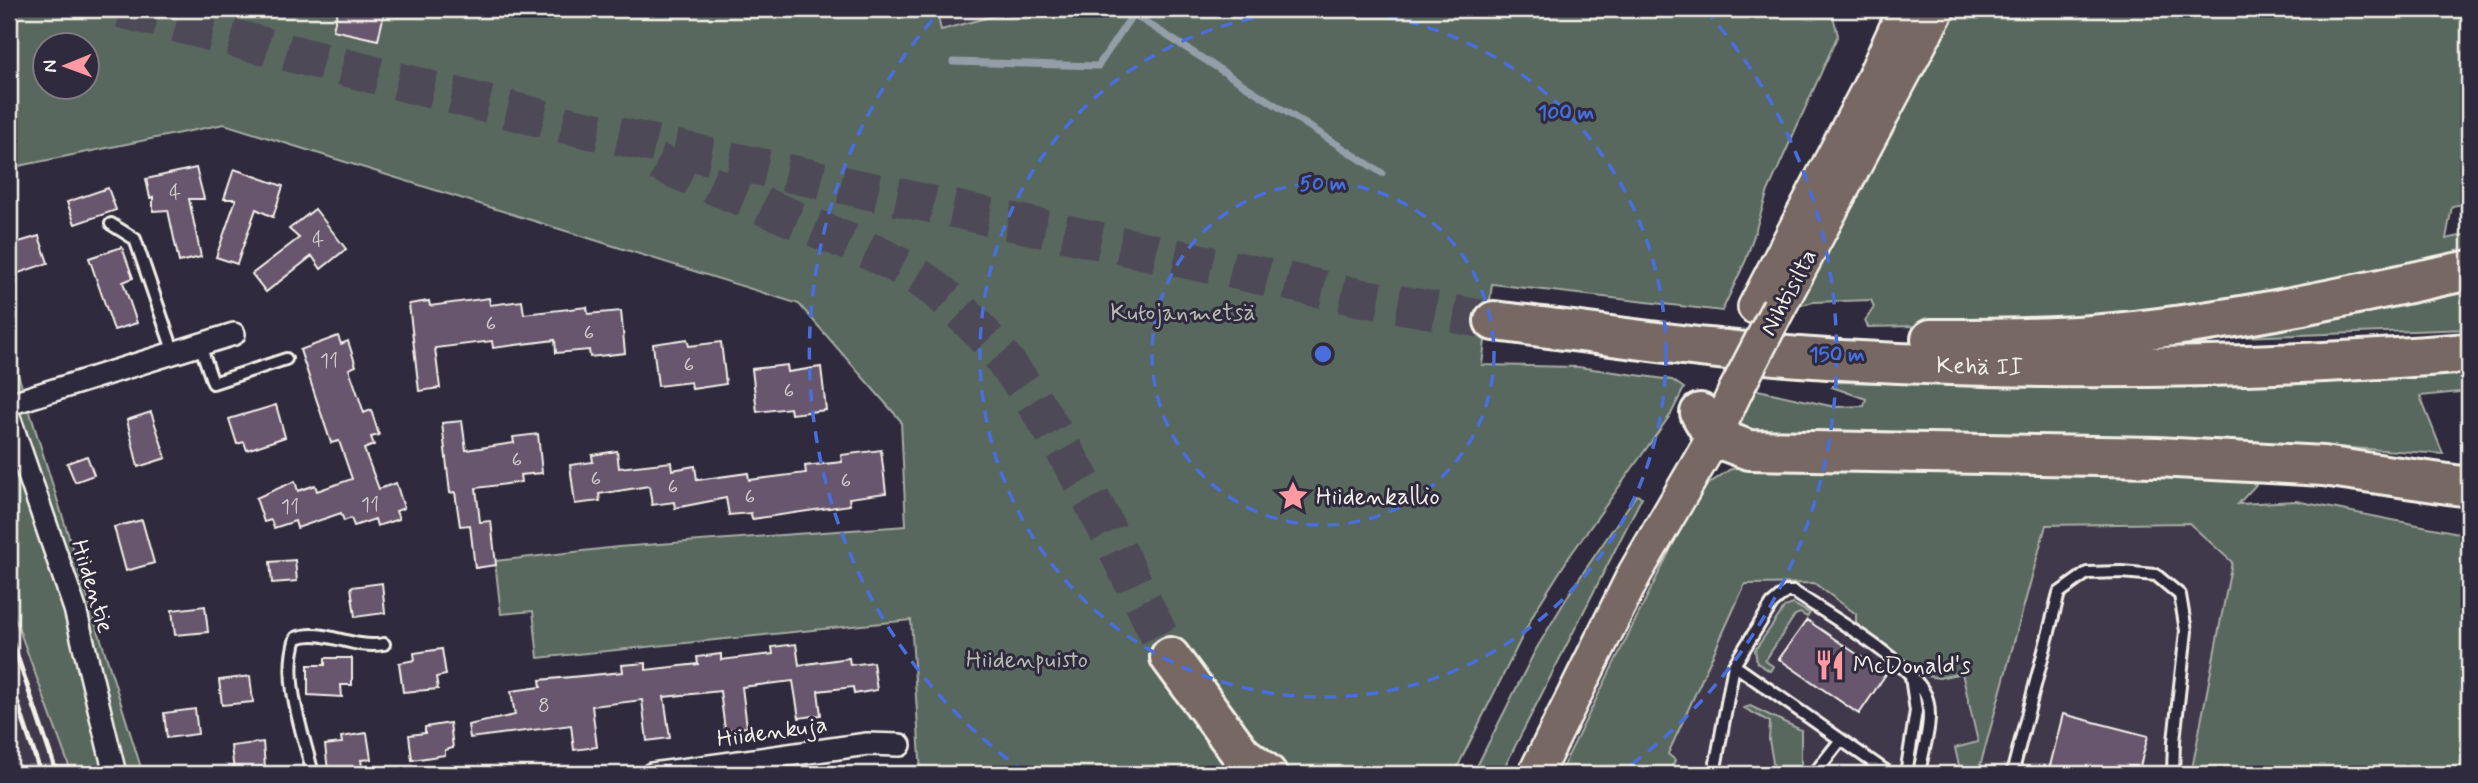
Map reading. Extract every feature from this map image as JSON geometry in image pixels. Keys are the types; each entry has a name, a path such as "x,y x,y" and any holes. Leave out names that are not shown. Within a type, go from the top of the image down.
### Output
{"highway":[{"path":"1665,342 2090,335 2205,321 2337,299 2469,270"},
{"name":"Kehä II","path":"1494,321 1839,360 2073,368 2256,365 2469,353"},
{"path":"1716,408 1733,446 1759,451 2157,457 2323,466 2469,487"},
{"path":"1170,657 1242,755 1266,774"}],"main road":[{"name":"Nihtisilta","path":"1535,771 1767,307 1905,9"},
{"name":"Nihtisilta","path":"1767,307 1938,9"}],"street":[{"path":"9,404 234,334"},
{"name":"Hiidentie","path":"9,417 75,609 115,774"},
{"name":"Hiidenkuja","path":"652,774 867,744 900,745"}],"lane":[{"path":"111,224 135,239 174,353"},
{"path":"200,345 213,383 286,359"},
{"path":"2012,774 2059,593 2087,573 2121,572 2156,575 2180,595 2186,631 2173,774"},
{"path":"1714,774 1734,665 1772,604 1786,592 1794,592 1910,672 1926,696 1929,709 1920,768 1915,774"},
{"path":"313,774 297,716 291,653 296,638 306,634 367,647 384,644"},
{"path":"1734,665 1890,774"},
{"path":"1906,774 1916,711 1910,672"},
{"path":"1814,774 1840,741"}],"shaded area":[{"path":"936,9 1020,9 940,30"},
{"path":"2189,523 2232,562 2191,774 1663,774 1689,703 1745,584 1814,583 1857,614 1857,625 1927,676 1939,678 2013,645 2046,525"},
{"path":"9,602 33,662 72,774 9,774"}],"green space":[{"name":"Kutojanmetsä","path":"9,9 936,9 941,30 1020,9 1831,9 1838,35 1768,191 1746,260 1722,311 1492,284 1482,365 1578,367 1672,380 1684,388 1671,414 1569,557 1535,611 1454,774 1293,774 1269,759 1240,774 921,774 911,620 538,658 533,611 501,614 495,561 618,547 906,526 901,421 799,304 224,124 9,168"},
{"path":"1953,9 2469,9 2469,203 2452,206 2446,239 2469,234 2469,259 2420,272 2070,323 1868,327 1865,321 1874,307 1871,300 1813,302 1791,308 1840,214 1885,145"},
{"path":"2469,283 2469,329 2128,341"},
{"path":"9,349 143,774 72,774 9,602"},
{"path":"2469,372 2469,391 2420,396 2443,454 2214,439 1967,443 1749,432 1739,422 1748,391 1758,390 1835,407 1864,406 1866,399 1832,387 1837,382 2093,388 2318,382"},
{"path":"1748,465 2264,476 2238,504 2296,501 2469,535 2469,774 2191,774 2232,562 2189,523 2046,525 1978,774 1961,774 1955,748 1978,742 1962,673 1939,678 1927,676 1856,625 1856,614 1814,583 1745,584 1668,754 1675,760 1671,770 1663,774 1559,774 1700,490 1729,470"},
{"path":"1636,495 1642,497 1501,774 1473,774 1535,651 1572,589"},
{"path":"1793,604 1810,613 1807,617 1800,613 1795,615 1765,661 1773,666 1770,671 1757,663 1755,650 1785,607"},
{"path":"1750,706 1801,730 1801,774 1757,774 1774,768 1769,740 1770,722 1744,708"}],"building":[{"path":"338,9 359,9 384,14 378,40 333,30"},
{"path":"196,168 204,199 189,199 201,257 179,262 168,210 153,211 153,197 150,198 146,179"},
{"path":"234,169 283,186 273,217 256,209 237,264 216,257 236,199 224,199"},
{"path":"108,188 116,210 75,224 67,202"},
{"path":"315,209 346,249 321,269 312,256 266,292 252,274 299,238 289,229"},
{"path":"39,236 48,263 13,275 9,245"},
{"path":"122,247 133,278 123,282 137,323 114,330 89,258"},
{"path":"489,298 490,305 522,301 524,314 587,307 588,314 621,311 625,353 590,357 589,350 556,353 555,340 493,348 492,341 435,348 440,388 419,391 409,304 429,301 430,306"},
{"path":"338,336 341,344 348,341 356,366 349,369 364,413 371,410 379,435 371,437 374,445 364,449 379,489 396,483 404,508 396,511 399,519 377,526 375,519 354,526 351,518 344,521 341,513 297,528 295,521 274,528 271,520 264,522 256,498 295,481 298,491 315,485 317,491 352,479 339,441 331,443 300,350"},
{"path":"687,339 689,346 721,342 726,384 692,389 691,382 658,386 653,344"},
{"path":"787,365 788,372 821,367 826,410 791,414 790,408 757,412 752,369"},
{"path":"276,405 285,437 247,450 244,442 237,444 229,419"},
{"path":"151,412 166,458 138,467 127,420"},
{"path":"462,421 466,450 514,443 513,437 538,434 542,473 520,475 521,482 476,488 480,522 491,521 496,565 475,568 470,525 460,526 455,492 450,493 442,423"},
{"path":"881,450 886,493 849,498 850,505 752,519 751,513 729,515 726,498 675,508 674,502 652,505 649,486 599,494 600,501 575,504 570,465 593,462 592,455 617,451 619,468 671,462 672,470 695,466 697,480 748,473 749,480 806,473 805,466 842,462 841,455"},
{"path":"87,456 94,475 75,482 67,463"},
{"path":"142,520 154,563 126,571 114,527"},
{"path":"295,560 297,581 272,583 270,562"},
{"path":"382,583 385,613 355,617 351,587"},
{"path":"205,606 208,632 175,635 172,610"},
{"name":"McDonald's","path":"1807,620 1886,674 1859,714 1779,659"},
{"path":"796,644 799,665 849,658 850,665 873,662 877,690 854,694 853,687 818,691 821,715 799,718 793,681 742,687 747,727 725,730 720,691 664,697 670,738 647,741 642,700 592,706 597,747 574,750 571,725 470,738 468,725 515,715 511,691 541,687 540,680 623,672 622,665 646,663 646,670 698,664 697,657 721,654 721,660 773,654 772,647"},
{"path":"442,649 446,675 436,677 438,689 403,692 399,663 415,660 414,653"},
{"path":"325,658 352,658 352,685 341,685 342,697 308,695 308,665 325,665"},
{"path":"250,676 253,702 222,705 219,680"},
{"path":"195,709 198,734 167,738 164,713"},
{"path":"2063,714 2148,736 2138,774 2048,774"},
{"path":"450,723 453,748 445,750 445,755 412,760 409,735 425,733 425,727"},
{"path":"367,733 371,759 361,760 363,771 345,773 345,768 328,770 325,745 342,743 341,737"},
{"path":"263,742 265,767 234,771 231,746"}],"waterway":[{"path":"953,62 1098,66 1133,14 1382,173"}],"tunnel":[{"path":"121,9 567,125 1358,297 1494,321"},
{"path":"657,162 892,262 935,289 973,324 1008,365 1070,460 1170,657"}],"railway":[{"path":"9,632 57,774"},
{"path":"9,677 41,774"}],"place":[{"name":"Hiidenkallio","path":"1293,496"},
{"name":"McDonald's","path":"1830,665"}],"park label":[{"name":"Hiidenpuisto","path":"1027,659"}]}
